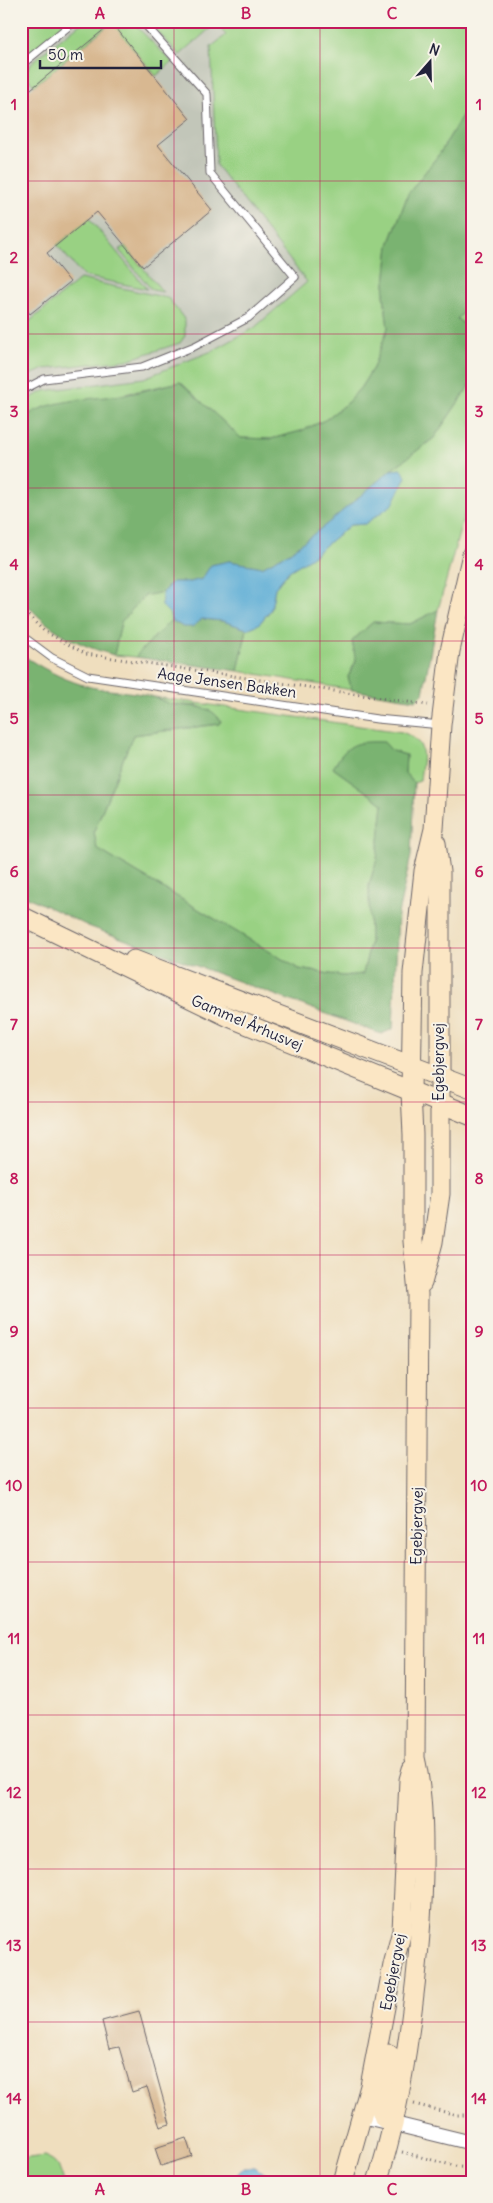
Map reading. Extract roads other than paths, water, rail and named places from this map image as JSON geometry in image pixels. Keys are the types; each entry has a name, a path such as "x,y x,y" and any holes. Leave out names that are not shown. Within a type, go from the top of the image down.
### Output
{"street":[{"name":"Egebjergvej","path":"377,2182 398,2100 418,1969 422,1922 423,1823 420,1781 415,1758 418,1294 413,1241 411,1067 413,973 424,872 434,829 441,725 450,651 472,554"},
{"name":"Egebjergvej","path":"418,1294 433,1242 440,1194 440,872 434,829"},
{"name":"Gammel Århusvej","path":"25,918 472,1089"},
{"name":"Gammel Århusvej","path":"25,918 229,1017 472,1116"},
{"name":"Egebjergvej","path":"343,2182 362,2116 402,1932 409,1780 415,1758"},
{"path":"393,2124 384,2118 379,2104 398,2004 404,1953 402,1932"},
{"path":"362,2116 472,2142"}],"lane":[{"path":"21,65 75,21"},
{"path":"21,391 44,379 142,367 195,346 248,318 295,278 210,174 207,94 142,21"},
{"name":"Aage Jensen Bakken","path":"21,635 52,658 88,676 377,719 441,725"}],"water":[{"path":"402,469 406,477 393,504 365,524 350,525 310,558 289,571 275,588 271,609 259,624 247,629 223,621 202,619 192,627 183,627 171,620 170,614 161,605 163,592 172,582 190,582 202,579 211,565 229,561 262,567 290,552 327,524 391,470"},
{"path":"244,2167 255,2167 266,2175 267,2182 234,2182 233,2179"}]}
